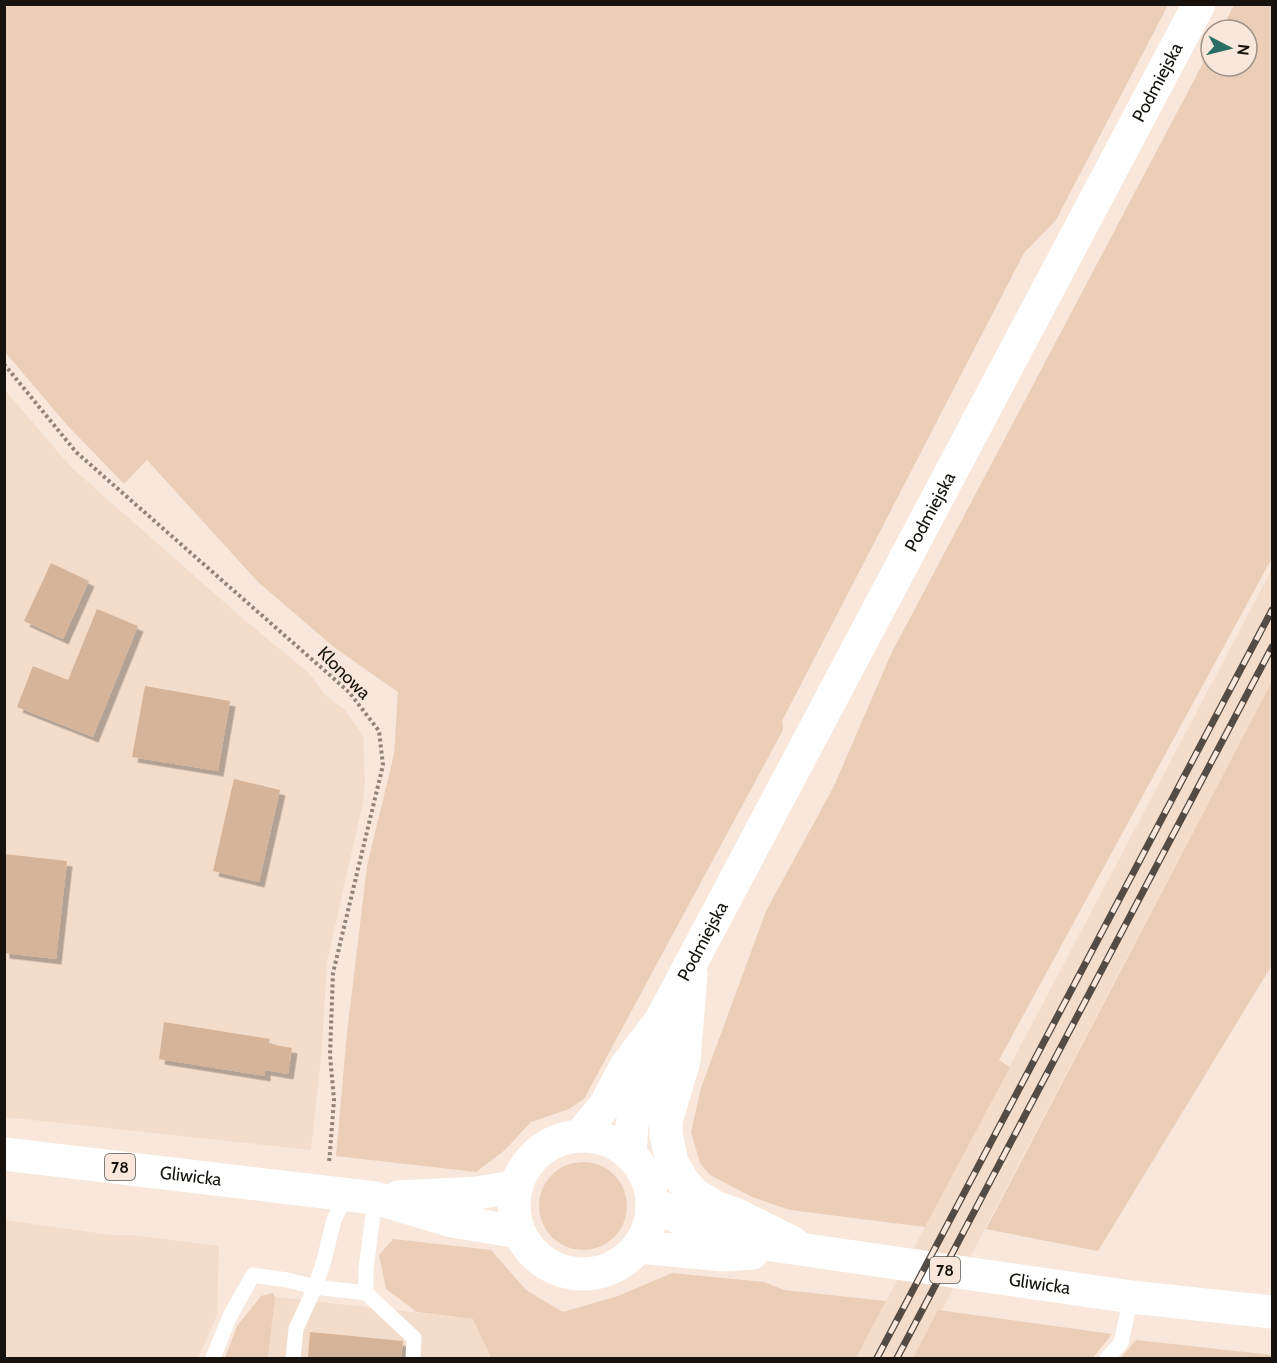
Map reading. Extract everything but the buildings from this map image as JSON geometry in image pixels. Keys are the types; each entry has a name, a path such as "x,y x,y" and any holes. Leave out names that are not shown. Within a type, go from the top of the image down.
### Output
{"main road":[{"name":"Podmiejska","path":"580,1136 606,1104 626,1066 661,1020 1199,4"},
{"path":"692,961 684,1061 666,1120 666,1134 672,1162 687,1187 706,1202 807,1250"},
{"name":"Podmiejska","path":"630,1155 632,1124 649,1077 661,1020"},
{"path":"580,1136 607,1141 630,1155 648,1181 652,1202 649,1226 638,1247 630,1256 612,1268 591,1274 568,1273 538,1259 519,1232 514,1209 517,1186 525,1167 540,1151 559,1140 580,1136"},
{"name":"Gliwicka","path":"4,1154 349,1194 478,1194 517,1186"},
{"name":"Gliwicka","path":"349,1194 452,1221 519,1232"},
{"name":"Gliwicka","path":"652,1202 686,1222 772,1245 1131,1297 1272,1312"},
{"name":"Gliwicka","path":"638,1247 725,1255 807,1250"}],"lane":[{"path":"293,1359 296,1329 315,1287 334,1220 349,1194"},
{"path":"349,1194 366,1269 366,1293"},
{"path":"213,1359 230,1316 253,1275 315,1287 366,1293 414,1338 412,1359"},
{"path":"1107,1359 1121,1343 1131,1297"}],"path":[{"name":"Klonowa","path":"4,364 76,452 349,692 379,731 382,765 333,973 330,1055 334,1100 349,1194"}],"shaded area":[{"path":"4,5 1168,5 1056,220 1024,253 782,721 783,730 584,1099 569,1109 531,1122 505,1150 476,1172 336,1156 347,1033 367,866 394,754 398,692 335,648 258,582 147,460 124,484 67,425 5,352"},
{"path":"1234,5 1272,5 1272,558 999,1060 1010,1067 925,1227 790,1210 752,1197 710,1175 700,1163 691,1132 701,1088 766,911 834,786 891,654 1199,71 1199,78 1259,78 1259,18 1227,18"},
{"path":"4,389 72,468 241,617 309,673 326,696 345,710 363,736 365,783 363,802 327,962 322,1047 311,1150 5,1117"},
{"path":"1272,569 1272,681 917,1358 856,1358"},
{"path":"1272,681 1272,965 1098,1251 986,1229"},
{"path":"574,1162 592,1162 608,1169 620,1181 627,1197 627,1215 620,1231 608,1243 592,1250 574,1250 558,1243 546,1231 539,1215 539,1197 546,1181 558,1169"},
{"path":"5,1220 111,1235 131,1235 219,1246 217,1315 198,1358 5,1358"},
{"path":"393,1239 491,1250 526,1290 563,1312 618,1296 672,1273 764,1282 784,1290 886,1301 856,1358 491,1358 473,1319 417,1312 386,1289 379,1255"},
{"path":"273,1293 275,1297 268,1358 225,1358 237,1326 261,1296"},
{"path":"275,1297 473,1319 491,1358 268,1358"},
{"path":"938,1310 1112,1334 1093,1358 913,1358"},
{"path":"1136,1340 1272,1355 1272,1358 1121,1358"}],"railway":[{"path":"877,1358 1272,610"},
{"path":"897,1358 1272,647"}]}
